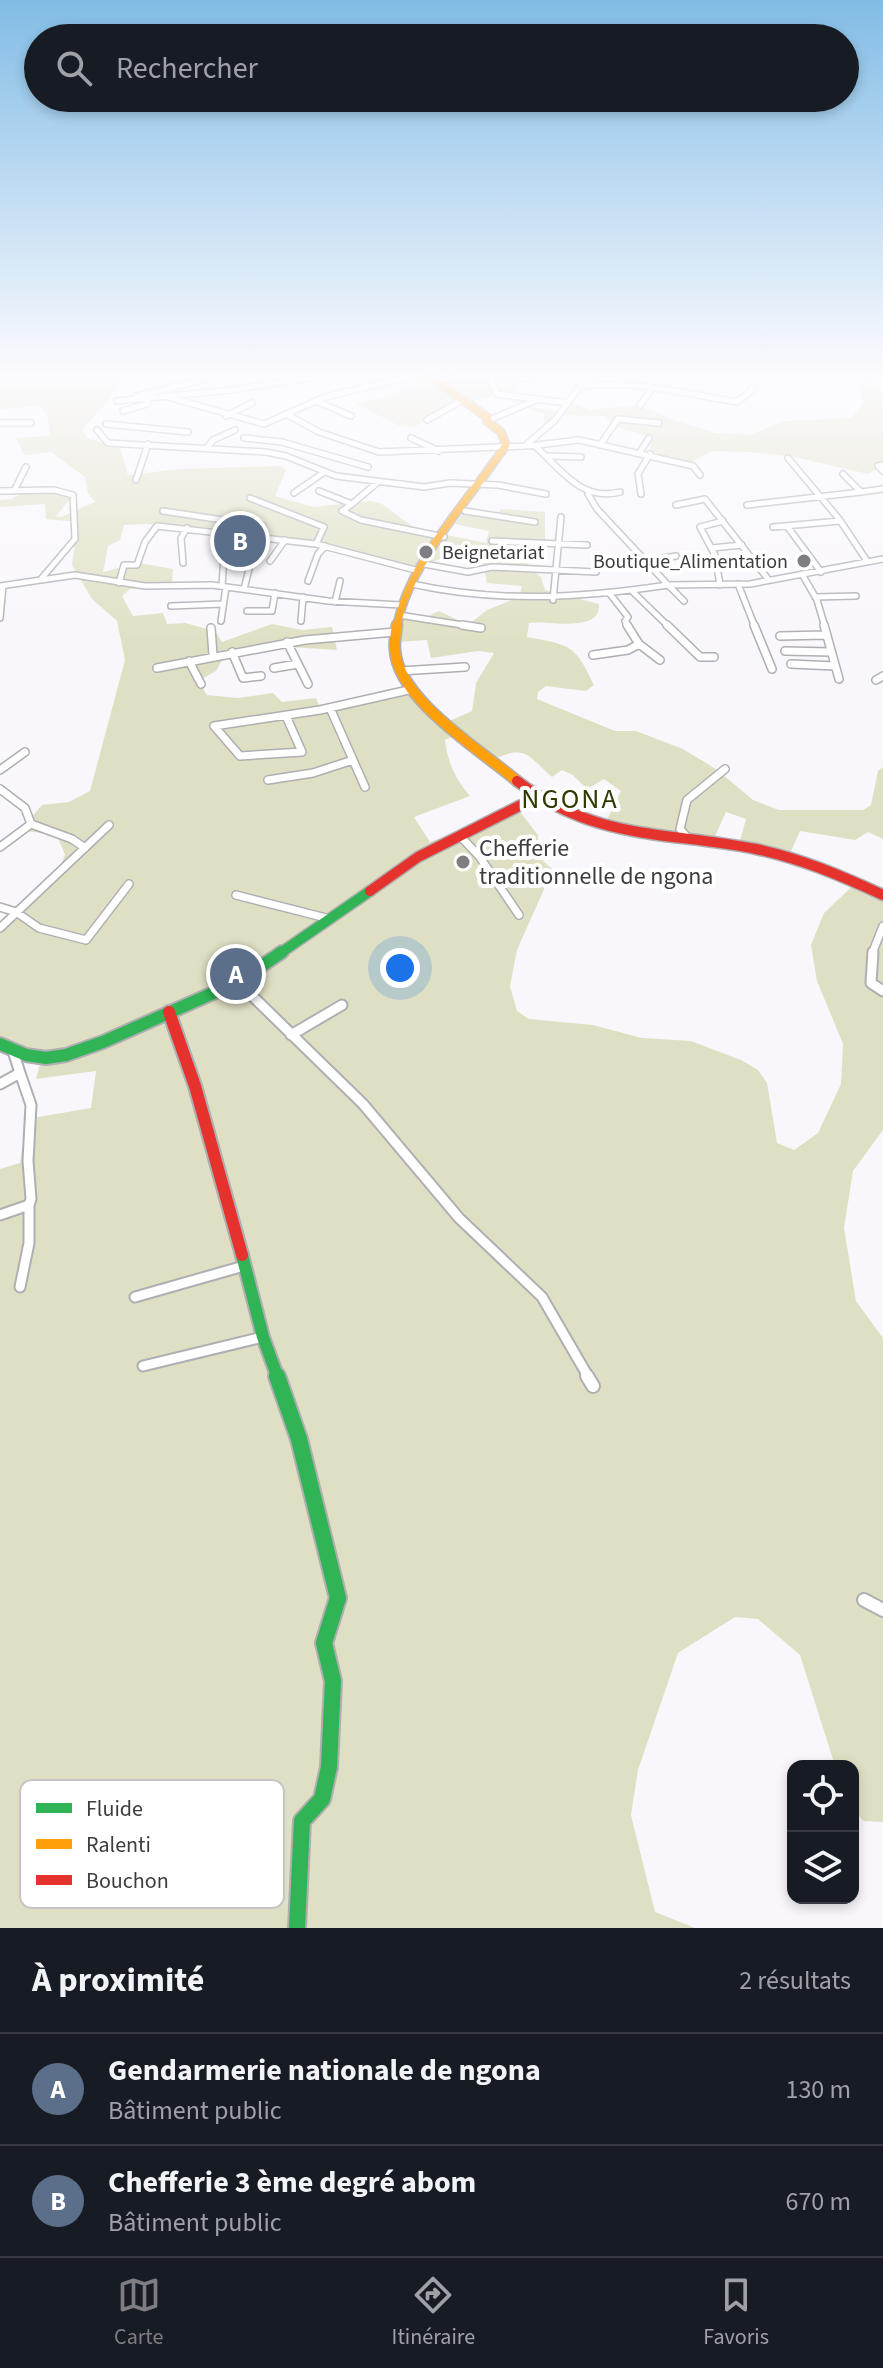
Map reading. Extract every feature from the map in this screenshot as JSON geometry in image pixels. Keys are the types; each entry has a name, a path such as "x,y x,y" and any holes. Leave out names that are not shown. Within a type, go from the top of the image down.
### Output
{"street":[{"path":"136,480 141,464"},
{"path":"290,469 294,464"},
{"path":"303,464 323,473 378,482 424,487 450,483 482,485 546,494"},
{"path":"336,476 346,464"},
{"path":"352,464 368,467"},
{"path":"495,464 465,511 422,568 400,610 392,650 400,671 413,689 535,798 556,812 575,818 770,852 883,895"},
{"path":"556,464 588,494 597,509 684,601"},
{"path":"641,494 638,474 644,464"},
{"path":"686,464 693,466 700,475"},
{"path":"793,464 821,496 867,561"},
{"path":"883,465 878,466 883,471"},
{"path":"14,491 26,467"},
{"path":"294,493 323,473"},
{"path":"843,474 861,492"},
{"path":"378,482 342,511 361,520 444,537"},
{"path":"747,505 883,489"},
{"path":"0,491 54,490 73,495 75,539 41,579"},
{"path":"319,491 352,504"},
{"path":"588,494 606,497 620,492"},
{"path":"250,498 324,527 316,544"},
{"path":"676,505 705,499 768,579"},
{"path":"163,511 263,526 261,537"},
{"path":"465,511 535,522"},
{"path":"553,600 561,517"},
{"path":"720,585 712,548 700,527 723,521"},
{"path":"773,527 840,521"},
{"path":"119,583 124,565 137,565 155,526 316,544 422,568 468,572 492,567 596,572"},
{"path":"787,526 821,572"},
{"path":"183,563 181,538 187,528"},
{"path":"270,561 285,540"},
{"path":"492,541 587,545"},
{"path":"712,548 742,545"},
{"path":"308,581 318,554 325,546"},
{"path":"221,621 224,555"},
{"path":"645,561 676,556"},
{"path":"412,584 458,594 553,600 668,585 738,584 883,559"},
{"path":"244,589 249,569"},
{"path":"802,574 815,597 839,679"},
{"path":"0,618 2,586 75,575 145,586 224,586 335,602 369,601 481,628"},
{"path":"335,602 340,581"},
{"path":"738,584 772,669"},
{"path":"145,586 146,598"},
{"path":"632,591 700,657 714,657"},
{"path":"247,611 272,611 275,593"},
{"path":"610,594 628,617 625,621 639,644 660,660"},
{"path":"815,597 856,596"},
{"path":"301,621 303,597"},
{"path":"171,606 223,604"},
{"path":"211,628 213,655"},
{"path":"157,668 287,642 354,633 395,632"},
{"path":"780,636 826,635"},
{"path":"287,642 308,684"},
{"path":"593,655 628,650 639,644"},
{"path":"785,651 831,652"},
{"path":"232,652 243,678 261,676"},
{"path":"189,661 201,684"},
{"path":"274,668 298,664"},
{"path":"791,664 835,666"},
{"path":"400,671 465,667"},
{"path":"286,716 302,752 240,756 214,726 330,708 413,689"},
{"path":"330,708 365,787"},
{"path":"0,770 25,752"},
{"path":"268,780 313,773 353,760"},
{"path":"688,838 680,829 680,811 692,792 725,769"},
{"path":"0,789 26,808 32,817 31,824 0,847"},
{"path":"0,1044 13,1051 46,1058 66,1055 238,982 418,857 535,798"},
{"path":"31,824 72,839 85,848"},
{"path":"0,928 109,825"},
{"path":"461,837 479,856 519,915"},
{"path":"0,907 16,912 39,928 86,940 129,884"},
{"path":"236,895 330,919"},
{"path":"883,926 872,955 871,983 883,991"},
{"path":"238,982 363,1104 459,1218 542,1297 593,1386"},
{"path":"291,1035 342,1005"},
{"path":"169,1012 195,1086 263,1337 299,1439 338,1598 324,1643 333,1681 329,1767 322,1799 302,1821 297,1928"},
{"path":"13,1051 33,1121 28,1162 33,1196 29,1205 29,1243 20,1287"},
{"path":"0,1084 20,1073"},
{"path":"0,1215 29,1205"},
{"path":"135,1297 244,1266"},
{"path":"143,1366 263,1337"},
{"path":"864,1600 883,1610"}],"green space":[{"path":"67,464 125,464 128,475 181,469 281,466 286,470 275,496 313,507 371,501 382,504 416,529 486,543 489,531 455,524 464,512 494,519 501,509 545,512 545,544 525,543 528,567 541,577 545,590 599,604 598,613 583,622 529,623 527,637 570,649 582,661 594,685 586,691 546,686 538,692 537,699 615,731 636,731 683,749 716,769 753,800 779,810 863,810 871,805 878,771 883,767 883,839 868,832 855,840 800,831 788,858 738,848 746,819 726,812 712,843 605,824 621,791 604,779 587,789 573,775 562,770 552,777 526,754 513,753 493,760 459,733 445,740 446,749 453,770 470,796 414,817 430,842 517,808 538,835 538,857 562,877 545,887 517,950 510,986 517,1011 529,1019 593,1025 642,1038 691,1041 741,1060 758,1070 767,1083 777,1143 794,1150 818,1133 841,1084 843,1044 817,981 811,945 824,913 860,879 883,893 883,1130 853,1171 844,1228 856,1301 883,1338 883,1822 863,1821 859,1815 859,1760 833,1760 800,1655 758,1619 735,1617 678,1653 638,1770 631,1815 655,1912 695,1928 0,1928 0,1169 20,1163 27,1119 91,1108 96,1071 36,1079 42,1057 0,1046 0,933 54,880 65,855 57,835 26,831 29,820 42,805 69,802 90,791 125,660 117,621 92,599 72,565 78,522 46,519 45,504 0,507 0,500 11,499 27,491 73,495 56,516 61,517 95,502 88,493 85,477","holes":["124,525 214,528 220,532 345,551 418,572 439,559 482,558 487,583 522,586 519,597 487,610 468,625 439,611 424,618 399,615 395,642 427,640 431,658 478,651 494,653 476,683 472,711 447,722 413,689 321,710 316,698 282,702 273,693 238,698 207,695 198,681 216,671 225,655 274,646 337,650 332,627 302,630 272,624 222,642 215,631 185,623 167,624 163,613 133,616 122,596 130,589 172,584 173,569 139,563 103,572 108,546 120,540"]},
{"path":"825,464 883,464 868,474"}],"traffic: fast":[{"path":"0,1044 26,1055 46,1058 66,1055 103,1042 238,982 370,891"},
{"path":"242,1255 263,1337 299,1439 338,1598 324,1643 333,1681 329,1767 322,1799 302,1821 297,1928"}],"traffic: slow":[{"path":"494,464 426,559 408,591 397,623 394,652 404,678 429,707 517,781"}],"traffic: jam":[{"path":"517,781 543,801 600,825 789,857 883,895"},
{"path":"370,891 418,857 535,798"},
{"path":"169,1012 195,1086 242,1255"}],"place":[{"name":"Chefferie 3 ème degré abom","path":"240,541"},
{"name":"Beignetariat","path":"426,552"},
{"name":"Boutique_Alimentation","path":"804,561"},
{"name":"Chefferie traditionnelle de ngona","path":"463,862"},
{"name":"Gendarmerie nationale de ngona","path":"236,974"}],"district":[{"name":"NGONA","path":"570,798"}]}
